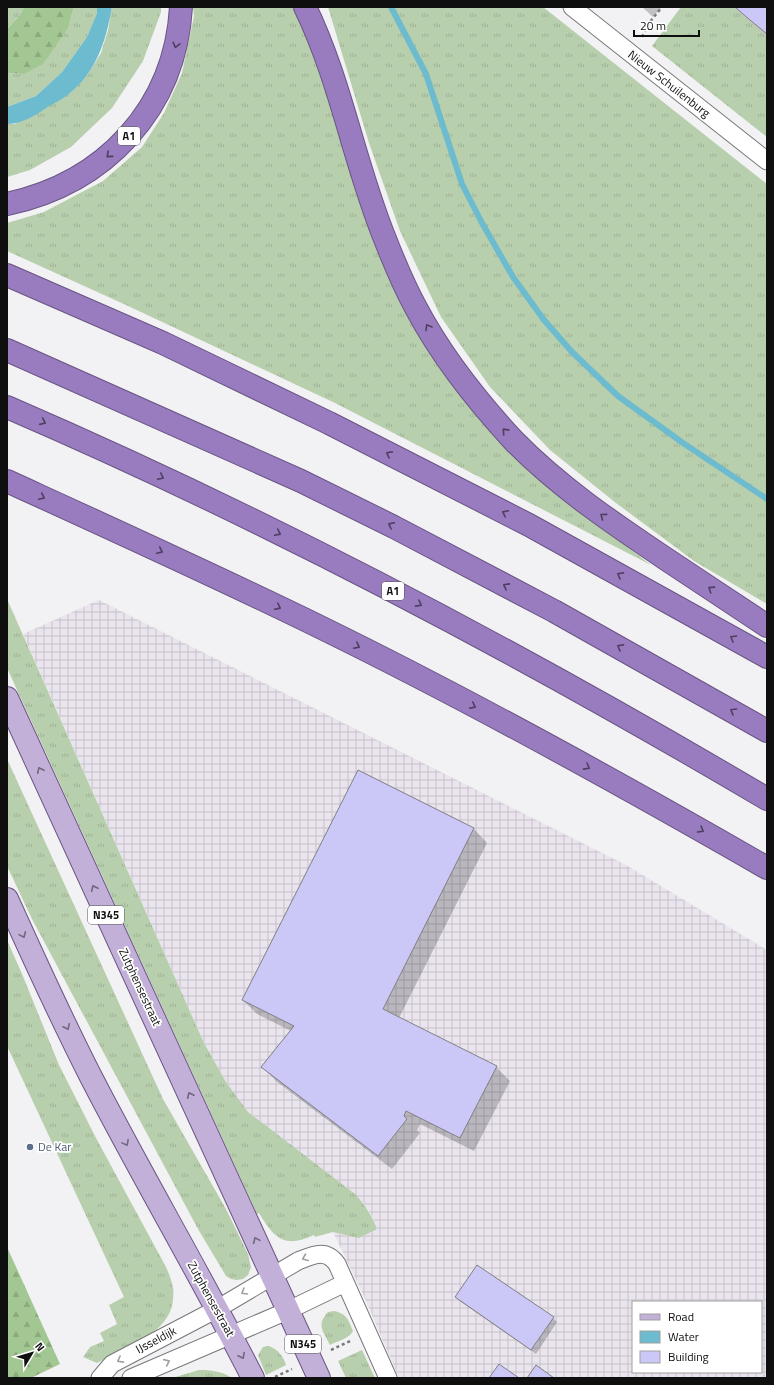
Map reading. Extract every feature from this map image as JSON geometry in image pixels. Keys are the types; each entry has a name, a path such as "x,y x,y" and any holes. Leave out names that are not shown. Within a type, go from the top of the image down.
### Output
{"highway":[{"name":"A1","path":"7,204 30,199 73,180 109,155 126,139 139,124 152,105 163,84 176,44 181,7"},
{"path":"305,7 315,26 334,82 370,202 395,264 416,308 441,349 485,409 515,441 570,490 623,530 767,626"},
{"path":"7,275 163,343 329,423 529,525 767,657"},
{"path":"7,350 301,481 394,527 554,611 767,731"},
{"name":"A1","path":"7,407 181,486 329,558 493,643 767,799"},
{"path":"7,481 322,628 531,736 664,809 767,868"}],"main road":[{"name":"Zutphensestraat","path":"7,698 319,1378"},
{"name":"Zutphensestraat","path":"7,899 49,992 92,1078 217,1309 252,1378"}],"street":[{"name":"Nieuw Schuilenburg","path":"572,7 767,161"},
{"path":"272,1276 298,1261 313,1255 325,1254 332,1258 337,1264 388,1378"},
{"name":"IJsseldijk","path":"100,1378 112,1364 217,1309 272,1276"},
{"path":"287,1311 345,1283"},
{"name":"IJsseldijk","path":"131,1378 287,1311"}],"path":[{"path":"633,55 648,23 662,7"}],"shaded area":[{"path":"99,600 626,865 767,950 767,1378 399,1378 362,1292 333,1232 344,1234 377,1229 372,1216 364,1204 248,1112 226,1082 204,1043 23,634"}],"green space":[{"path":"7,7 24,7 20,15 7,29"},
{"path":"24,7 74,7 68,28 43,64 24,74 7,73 7,29 20,15"},
{"path":"74,7 97,7 97,13 87,37 62,72 36,96 7,107 7,73 24,74 68,28"},
{"path":"112,7 161,7 161,12 143,61 112,108 71,147 30,170 7,177 7,124 15,124 70,93 88,74 101,53 108,30"},
{"path":"193,7 295,7 300,16 395,285 556,492 651,565 335,403 7,251 7,223 44,212 103,181 142,147 164,113 182,73 194,16"},
{"path":"328,7 543,7 767,184 767,604 694,561 616,503 550,450 490,387 441,317 400,231 369,143"},
{"path":"681,7 733,7 767,36 767,137 652,46"},
{"path":"7,599 204,1043 226,1082 248,1112 355,1194 368,1210 377,1229 359,1238 333,1232 315,1237 314,1235 295,1241 287,1241 275,1235 264,1222 259,1213 257,1214 7,668"},
{"path":"7,759 163,1099 226,1209 248,1254 251,1267 248,1275 243,1279 231,1279 226,1276 198,1229 32,919 7,866"},
{"path":"7,940 59,1065 96,1138 166,1267 173,1285 173,1300 170,1312 164,1322 144,1339 97,1363 83,1357 90,1347 104,1341 100,1333 117,1324 109,1305 124,1297 7,1046"},
{"path":"7,1247 60,1364 31,1378 7,1378"},
{"path":"334,1311 344,1315 350,1323 353,1331 346,1338 330,1345 323,1332 322,1321 328,1312"},
{"path":"268,1346 280,1353 286,1365 266,1375 258,1355 263,1347"},
{"path":"362,1350 375,1378 346,1378 338,1361"},
{"path":"199,1370 216,1371 232,1378 172,1378"}],"water":[{"path":"97,7 112,7 107,31 99,54 87,75 70,93 37,114 17,123 7,124 7,107 36,96 62,72 87,37 97,13"}],"building":[{"path":"735,7 767,7 767,34 750,20"},
{"path":"358,770 474,828 383,1009 497,1066 460,1138 406,1111 404,1116 407,1119 378,1156 261,1067 294,1026 242,1000"},
{"path":"477,1265 554,1317 531,1350 455,1297"},
{"path":"499,1364 519,1378 489,1378"},
{"path":"536,1365 554,1378 527,1378"}],"waterway":[{"path":"391,7 426,74 462,184 482,223 513,277 544,320 572,352 618,396 683,443 767,499"}],"place":[{"name":"De Kar","path":"30,1147"}]}
